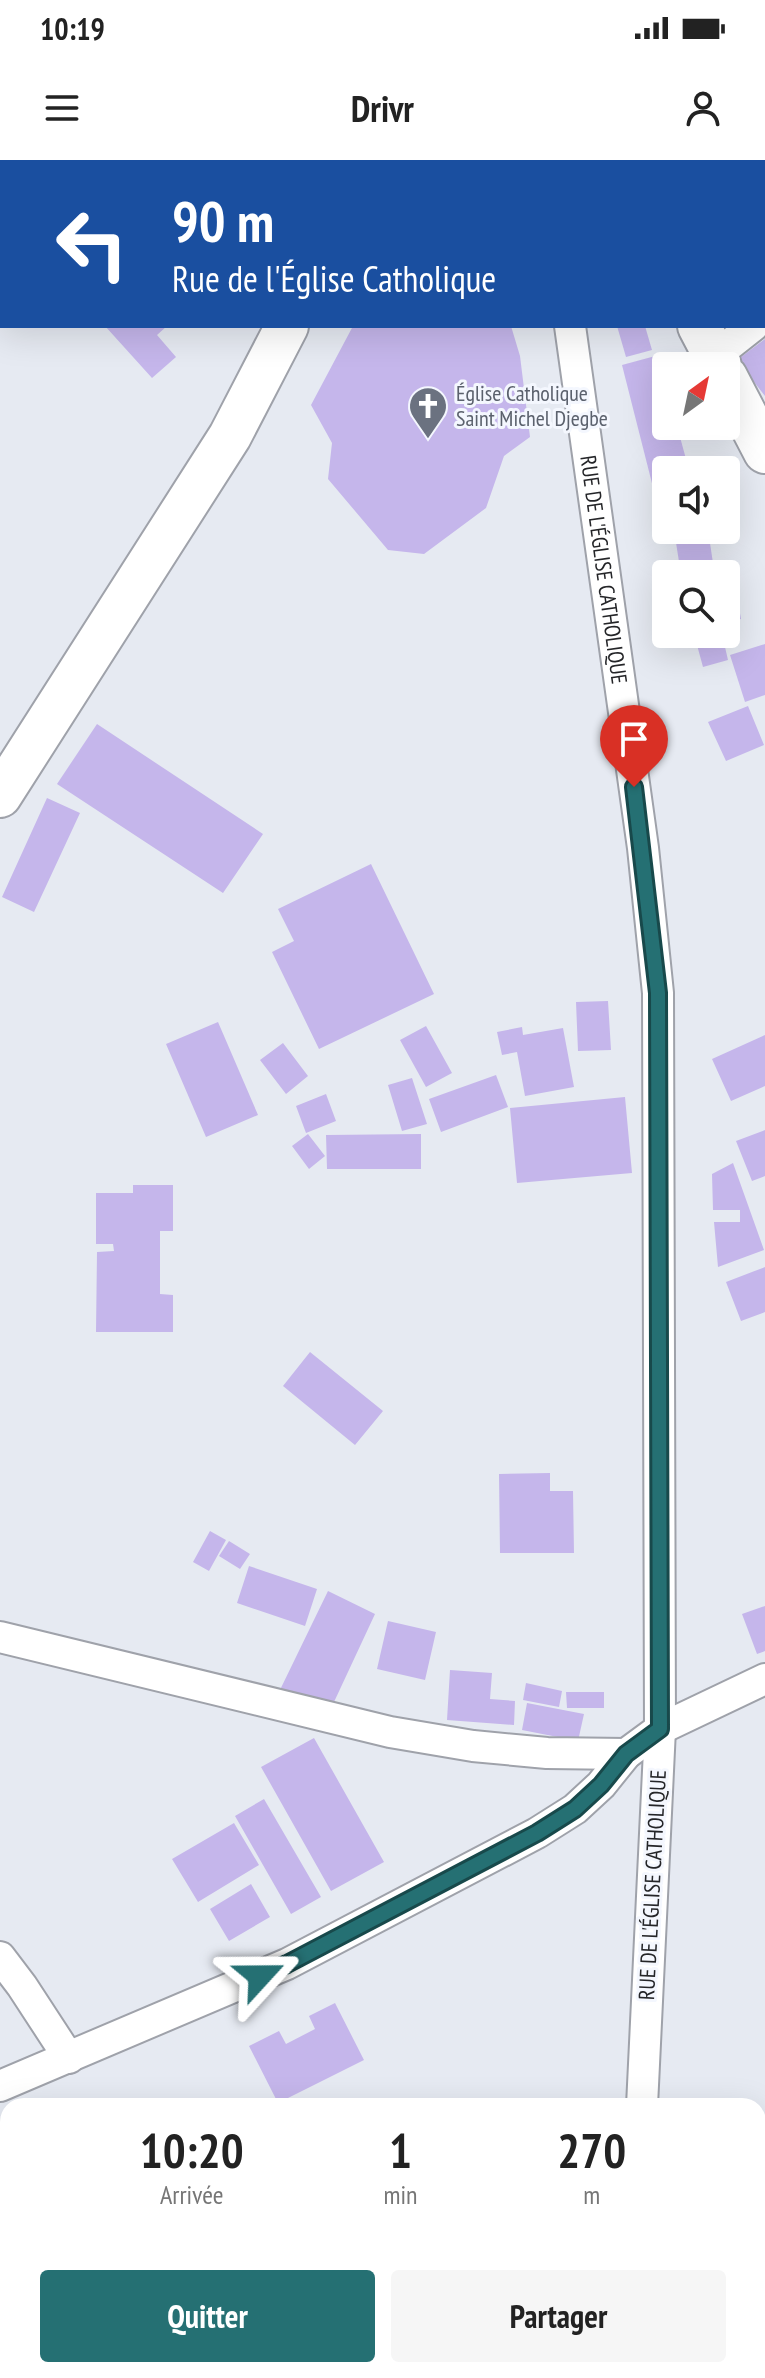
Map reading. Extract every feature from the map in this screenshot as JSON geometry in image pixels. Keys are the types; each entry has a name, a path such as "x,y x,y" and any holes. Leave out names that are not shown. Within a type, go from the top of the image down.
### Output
{"street":[{"path":"0,796 230,436 286,328"},
{"name":"RUE DE L'ÉGLISE CATHOLIQUE","path":"570,328 643,848 658,993 660,1729 642,2098"},
{"path":"720,352 750,328"},
{"path":"740,404 765,452"},
{"path":"0,1637 390,1732 473,1746 547,1753 626,1754"},
{"path":"0,2086 287,1964 537,1833 575,1809 601,1785 626,1754 660,1729 765,1679"},
{"path":"0,1957 69,2058"}],"building":[{"path":"107,328 165,328 157,335 176,357 152,378"},
{"name":"Église Catholique Saint Michel Djegbe","path":"352,328 512,328 520,356 530,437 504,456 486,508 424,554 388,550 328,479 332,443 311,405"},
{"path":"618,328 646,328 652,350 626,357"},
{"path":"765,339 765,396 740,364 740,358"},
{"path":"652,357 652,440 681,440 685,456 652,456 652,483 622,365"},
{"path":"676,544 710,544 713,560 679,560"},
{"path":"765,644 765,695 745,702 730,655"},
{"path":"698,648 725,648 728,660 703,667"},
{"path":"748,706 764,745 726,761 708,722"},
{"path":"97,724 263,834 223,893 57,784"},
{"path":"47,798 80,813 34,912 2,897"},
{"path":"371,864 434,994 319,1049 272,952 294,941 278,909"},
{"path":"608,1001 611,1050 578,1051 576,1002"},
{"path":"218,1022 258,1115 206,1137 166,1044"},
{"path":"426,1026 452,1073 426,1087 400,1040"},
{"path":"522,1027 523,1035 563,1028 574,1087 525,1096 517,1052 502,1055 497,1032"},
{"path":"765,1035 765,1086 731,1101 712,1059"},
{"path":"283,1043 308,1076 286,1094 260,1060"},
{"path":"496,1075 508,1107 441,1132 429,1099"},
{"path":"412,1078 427,1124 402,1131 388,1085"},
{"path":"326,1094 336,1121 306,1133 296,1106"},
{"path":"625,1097 632,1173 517,1183 510,1108"},
{"path":"765,1130 765,1176 752,1181 736,1141"},
{"path":"308,1134 325,1156 309,1169 292,1146"},
{"path":"421,1134 421,1169 327,1169 326,1135"},
{"path":"733,1163 764,1250 718,1267 714,1222 740,1222 740,1210 713,1210 712,1174"},
{"path":"133,1185 173,1185 173,1231 160,1231 160,1294 173,1295 173,1332 96,1332 97,1252 114,1251 113,1244 96,1244 96,1193 133,1193"},
{"path":"765,1267 765,1312 741,1321 726,1282"},
{"path":"310,1352 383,1411 355,1445 283,1386"},
{"path":"550,1473 550,1491 573,1491 574,1553 500,1553 499,1474"},
{"path":"210,1531 226,1540 209,1571 193,1562"},
{"path":"229,1541 250,1554 240,1569 219,1556"},
{"path":"249,1566 317,1589 305,1626 237,1603"},
{"path":"328,1591 375,1614 334,1702 278,1694"},
{"path":"765,1606 765,1651 757,1654 742,1614"},
{"path":"388,1621 436,1632 425,1680 377,1669"},
{"path":"450,1670 492,1673 490,1699 515,1701 514,1725 447,1720"},
{"path":"526,1683 562,1691 559,1707 523,1700"},
{"path":"566,1692 604,1692 604,1708 567,1708"},
{"path":"527,1703 584,1714 578,1741 522,1730"},
{"path":"314,1738 384,1862 331,1891 261,1767"},
{"path":"264,1799 321,1897 291,1914 235,1816"},
{"path":"234,1823 259,1865 198,1902 172,1859"},
{"path":"251,1884 270,1917 229,1941 210,1909"},
{"path":"335,2003 364,2060 288,2098 275,2098 249,2046 279,2031 286,2044 315,2029 309,2016"}],"place":[{"name":"Église Catholique Saint Michel Djegbe","path":"428,440"}],"route":[{"path":"260,1976 537,1833 575,1809 601,1785 626,1754 660,1729 658,993 634,787"}]}
